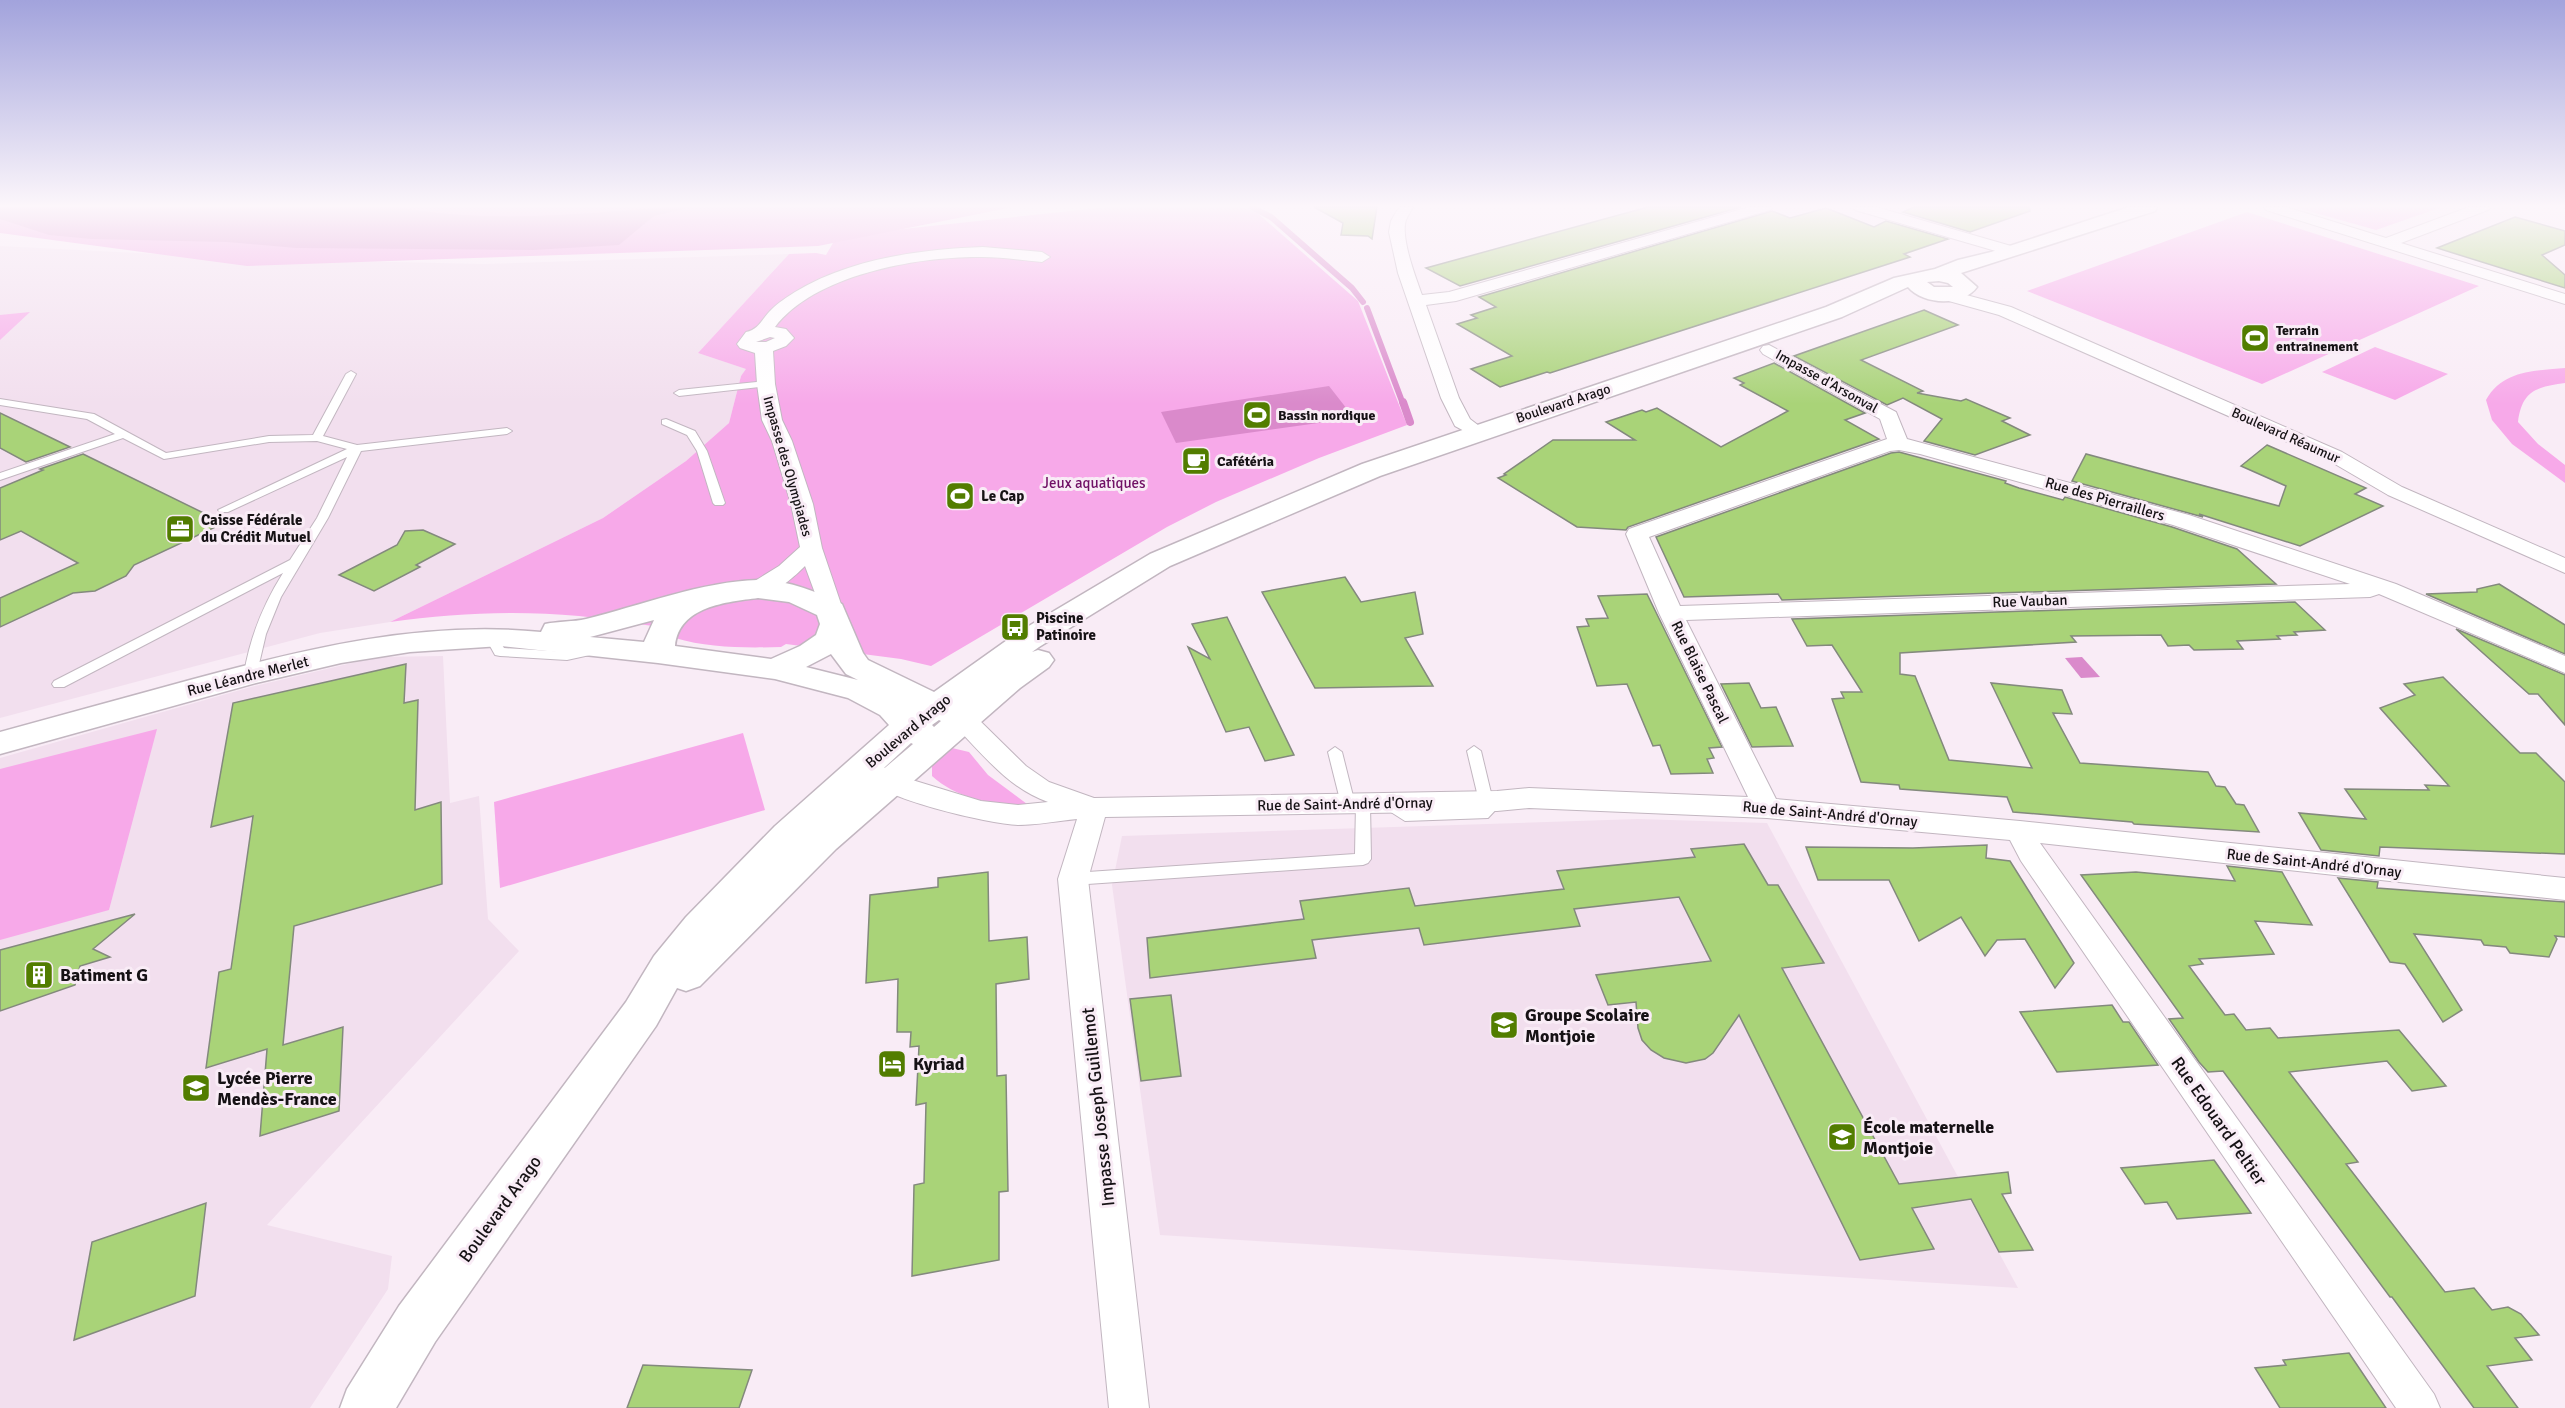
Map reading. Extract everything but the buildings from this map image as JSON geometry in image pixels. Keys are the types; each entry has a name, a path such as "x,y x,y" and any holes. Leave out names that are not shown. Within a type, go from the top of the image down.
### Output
{"main road":[{"name":"Boulevard Arago","path":"1856,303 1939,287 1955,273"},
{"name":"Boulevard Arago","path":"1965,285 1967,274 1969,273"},
{"name":"Boulevard Arago","path":"366,1408 417,1324 640,1014 686,975 823,840 877,775 937,724 1028,640 1160,561 1371,470 1773,333 1856,303 1880,290 1914,280 1921,288 1939,287"},
{"path":"1939,287 1959,293 1965,285"},
{"path":"658,653 659,639 664,625 681,609 709,596 758,589 796,594 833,617 830,640 811,653 775,669"},
{"name":"Rue Léandre Merlet","path":"0,743 251,674 341,653 410,642 584,629 709,596"},
{"name":"Impasse des Olympiades","path":"833,617 848,656 856,667 937,724"},
{"name":"Rue Léandre Merlet","path":"496,637 658,653 775,669"},
{"path":"775,669 860,691 892,707 937,724"}],"street":[{"name":"Impasse des Olympiades","path":"833,617 811,548 802,504 782,441 772,420 766,384 764,340 770,319 782,308 798,297 857,273"},
{"path":"1406,273 1450,398 1462,422 1477,432"},
{"path":"1416,301 1450,297 1535,273"},
{"path":"2481,273 2565,299"},
{"name":"Boulevard Réaumur","path":"1965,285 2005,311"},
{"name":"Boulevard Réaumur","path":"1939,287 2005,311 2335,456 2395,491 2565,566"},
{"name":"Impasse d'Arsonval","path":"1769,350 1889,416 1899,444"},
{"name":"Rue des Pierraillers","path":"1637,534 1877,448 1899,444 1922,448 2181,520 2388,590 2565,665"},
{"name":"Rue Blaise Pascal","path":"1637,534 1671,613 1767,808"},
{"name":"Impasse des Olympiades","path":"758,589 787,571 811,548"},
{"name":"Rue Vauban","path":"1671,613 2388,590"},
{"name":"Rue de Saint-André d'Ornay","path":"937,724 1016,772 1039,789 1092,808"},
{"name":"Rue de Saint-André d'Ornay","path":"877,775 944,801 981,811 1018,815 1092,808 1366,804 1529,798 1767,808 2020,831 2565,890"},
{"name":"Impasse Joseph Guillemot","path":"1092,808 1091,821 1073,879 1129,1408"},
{"name":"Rue Edouard Peltier","path":"2020,831 2038,864 2420,1408"}],"lane":[{"path":"316,438 351,374"},
{"path":"679,393 766,384"},
{"path":"0,402 90,416 121,435 165,456 269,439 316,438 357,448"},
{"path":"666,423 691,433 702,451 719,503"},
{"path":"224,510 357,448 507,431"},
{"path":"0,477 121,435"},
{"path":"251,674 257,636 292,563 318,525 357,448"},
{"path":"60,684 292,563"},
{"path":"1474,751 1492,801"},
{"path":"1073,879 1363,859 1366,804 1335,752"}],"shaded area":[{"path":"0,273 772,273 698,353 747,369 741,376 729,423 686,461 603,518 390,622 320,633 0,718"},
{"name":"Bassin nordique","path":"1329,386 1354,418 1176,443 1161,412"},
{"name":"Lycée Pierre Mendès-France","path":"443,656 450,803 479,796 488,919 519,951 267,1225 392,1256 388,1289 310,1408 0,1408 0,758 251,687 377,657"},
{"path":"2082,657 2100,677 2081,678 2065,658"},
{"name":"Groupe Scolaire Montjoie","path":"1638,819 1767,823 2018,1288 1160,1235 1112,885 1122,836"}],"green space":[{"name":"Jeux aquatiques","path":"772,273 1326,273 1358,301 1407,425 1319,458 1216,502 1167,527 931,666 901,659 786,644 781,647 727,647 701,644 675,638 675,629 579,616 484,613 390,622 603,518 686,461 729,423 741,376 746,369 698,353"},
{"name":"Terrain entrainement","path":"2078,273 2437,273 2479,286 2262,384 2027,291"},
{"path":"30,312 0,340 0,315"},
{"path":"2375,347 2448,374 2395,400 2322,372"},
{"path":"2565,368 2565,383 2546,386 2532,392 2523,403 2518,422 2538,444 2565,465 2565,483 2512,444 2492,420 2486,400 2493,390 2510,377"},
{"path":"157,729 109,910 0,940 0,769"},
{"path":"743,733 765,810 500,888 494,802"},
{"path":"952,748 969,752 988,775 1031,807 978,800 942,784 932,776 932,762"}],"waterway":[{"path":"1335,273 1352,288 1363,302"},
{"path":"1367,308 1403,404"},
{"path":"1403,402 1410,422"}],"place":[{"name":"Terrain entrainement","path":"2255,338"},
{"name":"Bassin nordique","path":"1257,415"},
{"name":"Cafétéria","path":"1196,461"},
{"name":"Le Cap","path":"960,496"},
{"name":"Caisse Fédérale du Crédit Mutuel","path":"180,529"},
{"name":"Piscine Patinoire","path":"1015,627"},
{"name":"Batiment G","path":"39,975"},
{"name":"Groupe Scolaire Montjoie","path":"1504,1025"},
{"name":"Kyriad","path":"892,1064"},
{"name":"Lycée Pierre Mendès-France","path":"196,1088"},
{"name":"École maternelle Montjoie","path":"1842,1137"}]}
